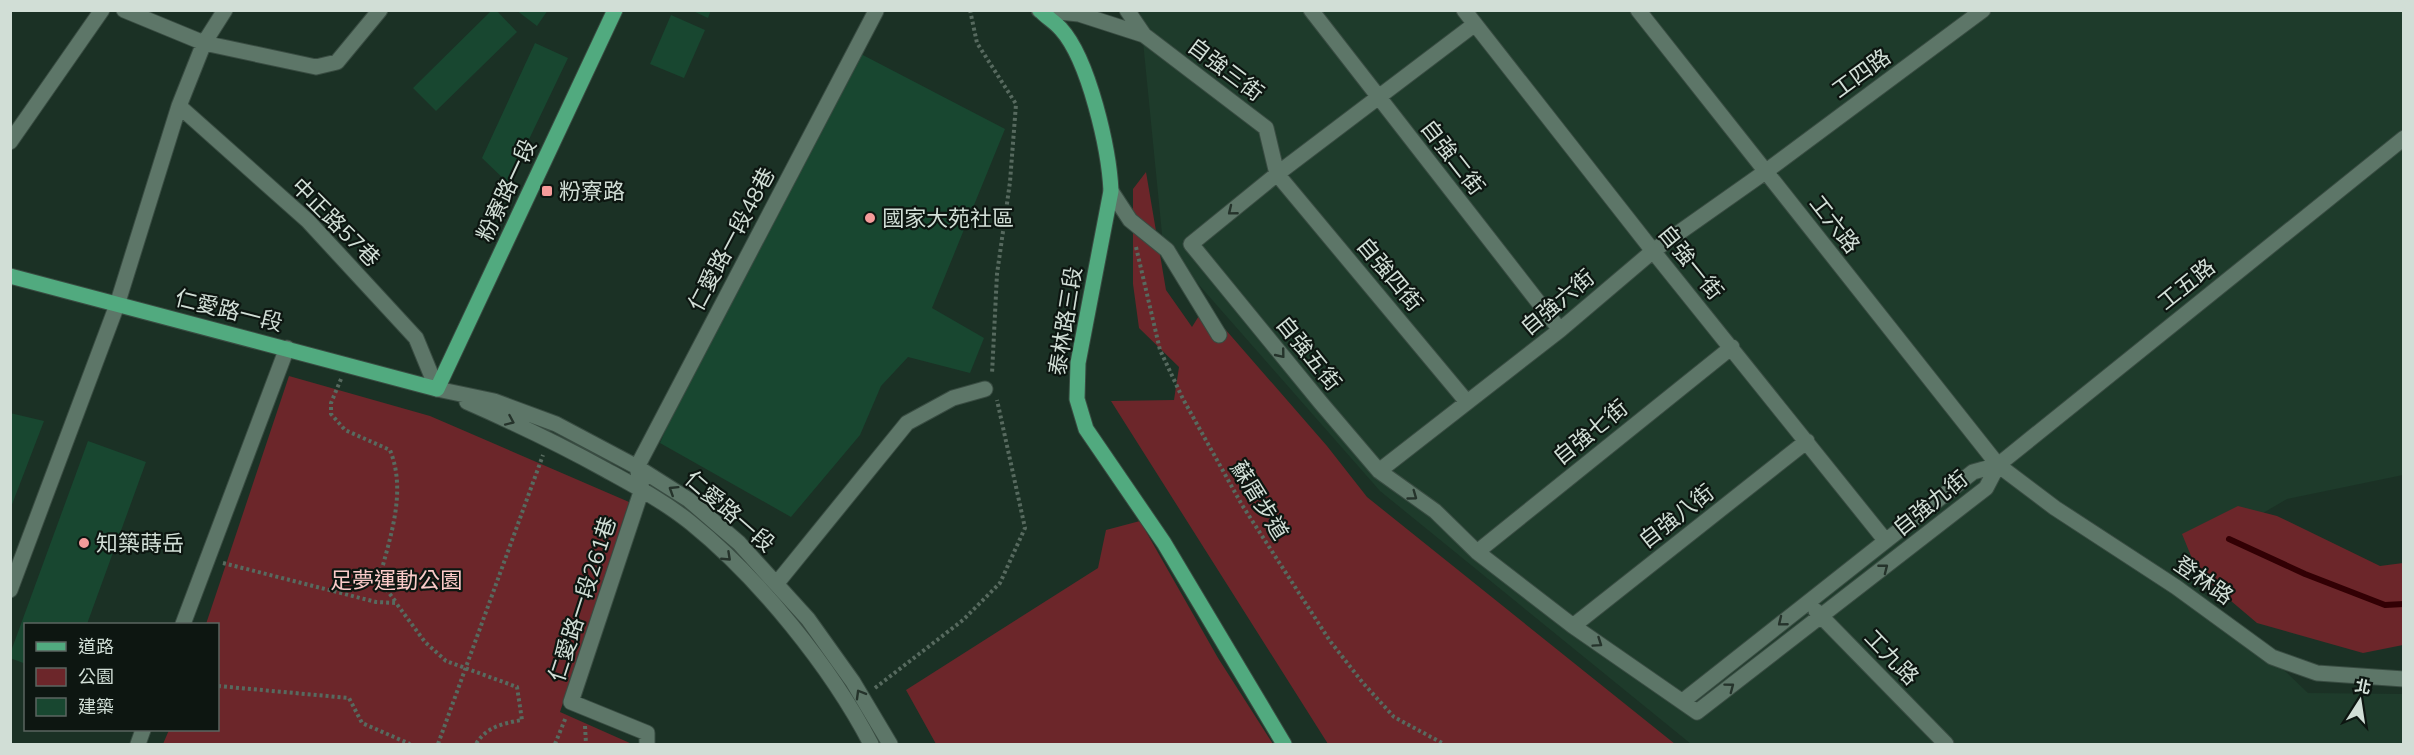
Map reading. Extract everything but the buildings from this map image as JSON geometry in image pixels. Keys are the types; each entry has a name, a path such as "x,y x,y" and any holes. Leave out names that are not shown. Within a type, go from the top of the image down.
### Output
{"main road":[{"name":"粉寮路一段","path":"437,389 615,10"},
{"name":"泰林路三段","path":"1040,11 1061,29 1077,56 1105,137 1111,191 1078,363 1077,399 1086,429 1164,543 1284,744"},
{"name":"仁愛路一段","path":"10,276 437,389"}],"street":[{"path":"10,142 102,10"},
{"path":"124,10 204,44 316,67 338,62 380,10"},
{"path":"10,590 117,305 179,106 204,44 225,10"},
{"name":"自強三街","path":"1127,10 1144,35 1266,128 1277,174"},
{"name":"自強二街","path":"1311,10 1560,330"},
{"name":"自強一街","path":"1464,10 1653,251 1885,540"},
{"name":"工六路","path":"1638,10 1998,465"},
{"name":"工四路","path":"1766,172 1983,10"},
{"name":"仁愛路一段48巷","path":"637,467 876,11"},
{"path":"1040,11 1079,14 1144,35"},
{"name":"自強五街","path":"1475,24 1277,174 1191,244 1321,404 1379,471 1435,511 1477,552 1573,626 1683,701"},
{"name":"中正路57巷","path":"179,106 308,221 416,338 437,389"},
{"name":"工五路","path":"1998,465 2403,138"},
{"name":"自強六街","path":"1379,471 1560,330 1653,251 1766,172"},
{"name":"自強四街","path":"1277,174 1467,402"},
{"path":"1111,191 1130,220 1167,250 1219,335"},
{"name":"自強七街","path":"1477,552 1732,347"},
{"path":"183,623 287,348"},
{"name":"仁愛路一段","path":"437,389 549,439 642,489 691,523 745,574 791,625 834,684 871,744"},
{"name":"仁愛路一段","path":"437,389 494,401 556,424 637,467 689,500 739,543 808,619 862,697 890,744"},
{"path":"777,583 907,423 953,398 992,390"},
{"name":"自強八街","path":"1573,626 1806,441"},
{"name":"自強九街","path":"1998,465 1986,488 1697,712 1683,701 1973,472 1998,465"},
{"name":"登林路","path":"1998,465 2055,508 2176,587 2272,657 2317,673 2403,679"},
{"path":"637,467 642,489"},
{"name":"仁愛路一段261巷","path":"642,489 571,702 647,733 647,744"},
{"name":"工九路","path":"1806,602 1946,744"}],"path":[{"path":"862,697 963,620 1000,583 1025,528 1017,480 992,390 997,274 1010,182 1016,105 977,43 970,10"},
{"name":"蘇厝步道","path":"1130,220 1160,350 1183,399 1242,505 1330,641 1363,683 1394,717 1444,744"},
{"path":"347,364 331,403 331,414 345,430 390,450 397,466 398,493 394,521 380,580 425,642 446,661 517,687 522,720 500,724 480,736 476,744"},
{"path":"992,390 993,374"},
{"path":"438,744 549,439"},
{"path":"208,559 375,603 396,603"},
{"path":"219,686 349,698 362,723 410,744"},
{"path":"555,744 571,702"}],"shaded area":[{"path":"1140,11 2403,11 2403,475 2287,499 2174,565 2308,693 2403,694 2403,744 1691,744 1380,491 1163,244"}],"green space":[{"path":"1146,172 1166,290 1192,327 1205,306 1327,446 1367,497 1675,744 1328,744 1111,401 1174,400 1179,367 1139,328 1133,284 1133,189"},
{"name":"足夢運動公園","path":"289,376 430,416 629,502 560,712 632,744 163,744 169,731 219,731 219,623 206,623"},
{"path":"2238,506 2277,516 2380,566 2403,563 2403,645 2363,653 2257,623 2198,573 2182,534"},
{"path":"1140,521 1218,658 1273,744 936,744 906,690 1098,568 1106,530"}],"waterway":[{"path":"2229,539 2305,574 2385,605 2404,604"}],"place":[{"name":"粉寮路","path":"547,191"},
{"name":"國家大苑社區","path":"870,218"},
{"name":"知築蒔岳","path":"84,543"}]}
